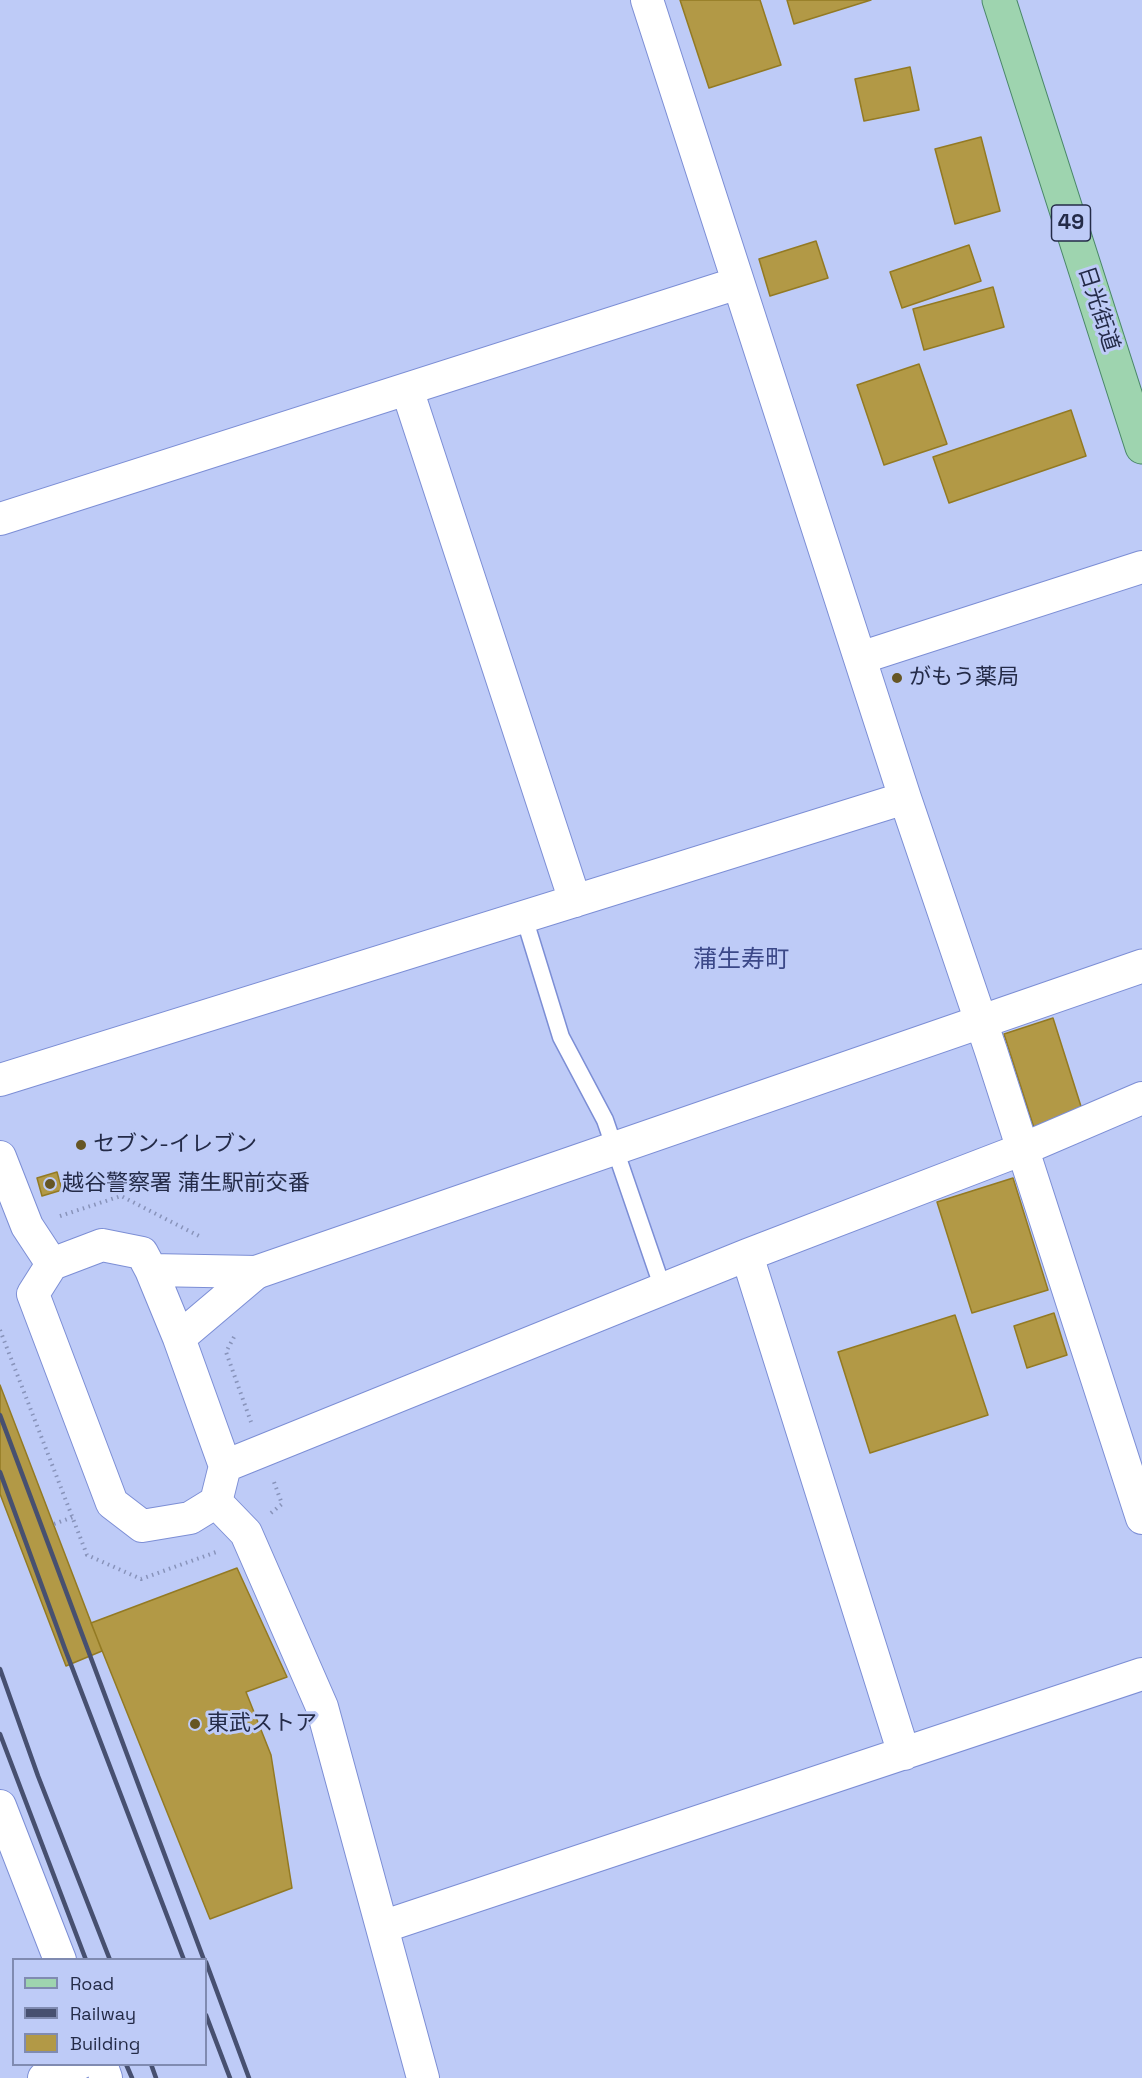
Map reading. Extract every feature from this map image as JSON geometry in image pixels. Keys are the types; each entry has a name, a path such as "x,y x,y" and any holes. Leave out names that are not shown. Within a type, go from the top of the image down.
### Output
{"main road":[{"name":"日光街道","path":"999,0 1142,447"}],"street":[{"path":"647,0 905,798 981,1021 1142,1518"},
{"path":"0,519 738,283"},
{"path":"407,389 575,901"},
{"path":"860,658 1142,567"},
{"path":"0,1080 905,798"},
{"path":"151,1270 257,1272 1142,966"},
{"path":"225,1466 663,1289 1023,1149 1142,1098"},
{"path":"0,1157 27,1226 52,1264"},
{"path":"102,1245 142,1252 179,1338 225,1466 216,1502 190,1518 142,1526 112,1503 33,1294 52,1264 102,1245"},
{"path":"747,1256 904,1754"},
{"path":"179,1338 257,1272"},
{"path":"216,1502 246,1533 322,1707 423,2078"},
{"path":"382,1927 1142,1674"},
{"path":"0,1806 60,1958"},
{"path":"44,2078 73,2066"}],"lane":[{"path":"524,917 561,1037 605,1120 616,1147 663,1289"}],"path":[{"path":"27,1226 121,1196 206,1240"},
{"path":"0,1330 87,1555 141,1580 228,1547 282,1504 226,1352 235,1335"},
{"path":"54,1524 73,1517"}],"building":[{"path":"680,0 760,0 781,65 709,88"},
{"path":"787,0 871,0 794,24"},
{"path":"910,67 919,110 864,121 855,79"},
{"path":"981,137 1000,211 955,224 935,149"},
{"path":"816,241 828,278 770,296 759,259"},
{"path":"969,245 981,281 902,308 890,272"},
{"path":"993,287 1004,327 924,350 913,309"},
{"path":"919,364 947,444 884,465 857,385"},
{"path":"1071,410 1086,456 949,503 933,457"},
{"path":"1053,1018 1085,1119 1036,1134 1004,1034"},
{"name":"越谷警察署 蒲生駅前交番","path":"57,1172 62,1190 42,1196 37,1178"},
{"path":"1013,1178 1048,1290 972,1313 937,1202"},
{"path":"1054,1313 1067,1355 1027,1368 1014,1326"},
{"path":"955,1315 988,1415 870,1453 838,1352"},
{"path":"0,1385 102,1651 66,1666 0,1494"},
{"name":"東武ストア","path":"237,1568 287,1677 246,1692 271,1755 292,1888 210,1919 91,1623"}],"railway":[{"path":"0,1415 203,1958"},
{"path":"0,1472 183,1958"},
{"path":"0,1669 38,1776 109,1958"},
{"path":"0,1734 85,1958"},
{"path":"207,1965 249,2078"},
{"path":"207,2018 230,2078"},
{"path":"127,2066 132,2078"},
{"path":"152,2066 156,2078"}],"place":[{"name":"がもう薬局","path":"897,678"},
{"name":"セブン-イレブン","path":"81,1145"},
{"name":"越谷警察署 蒲生駅前交番","path":"50,1184"},
{"name":"東武ストア","path":"195,1724"}],"district":[{"name":"蒲生寿町","path":"741,960"}]}
